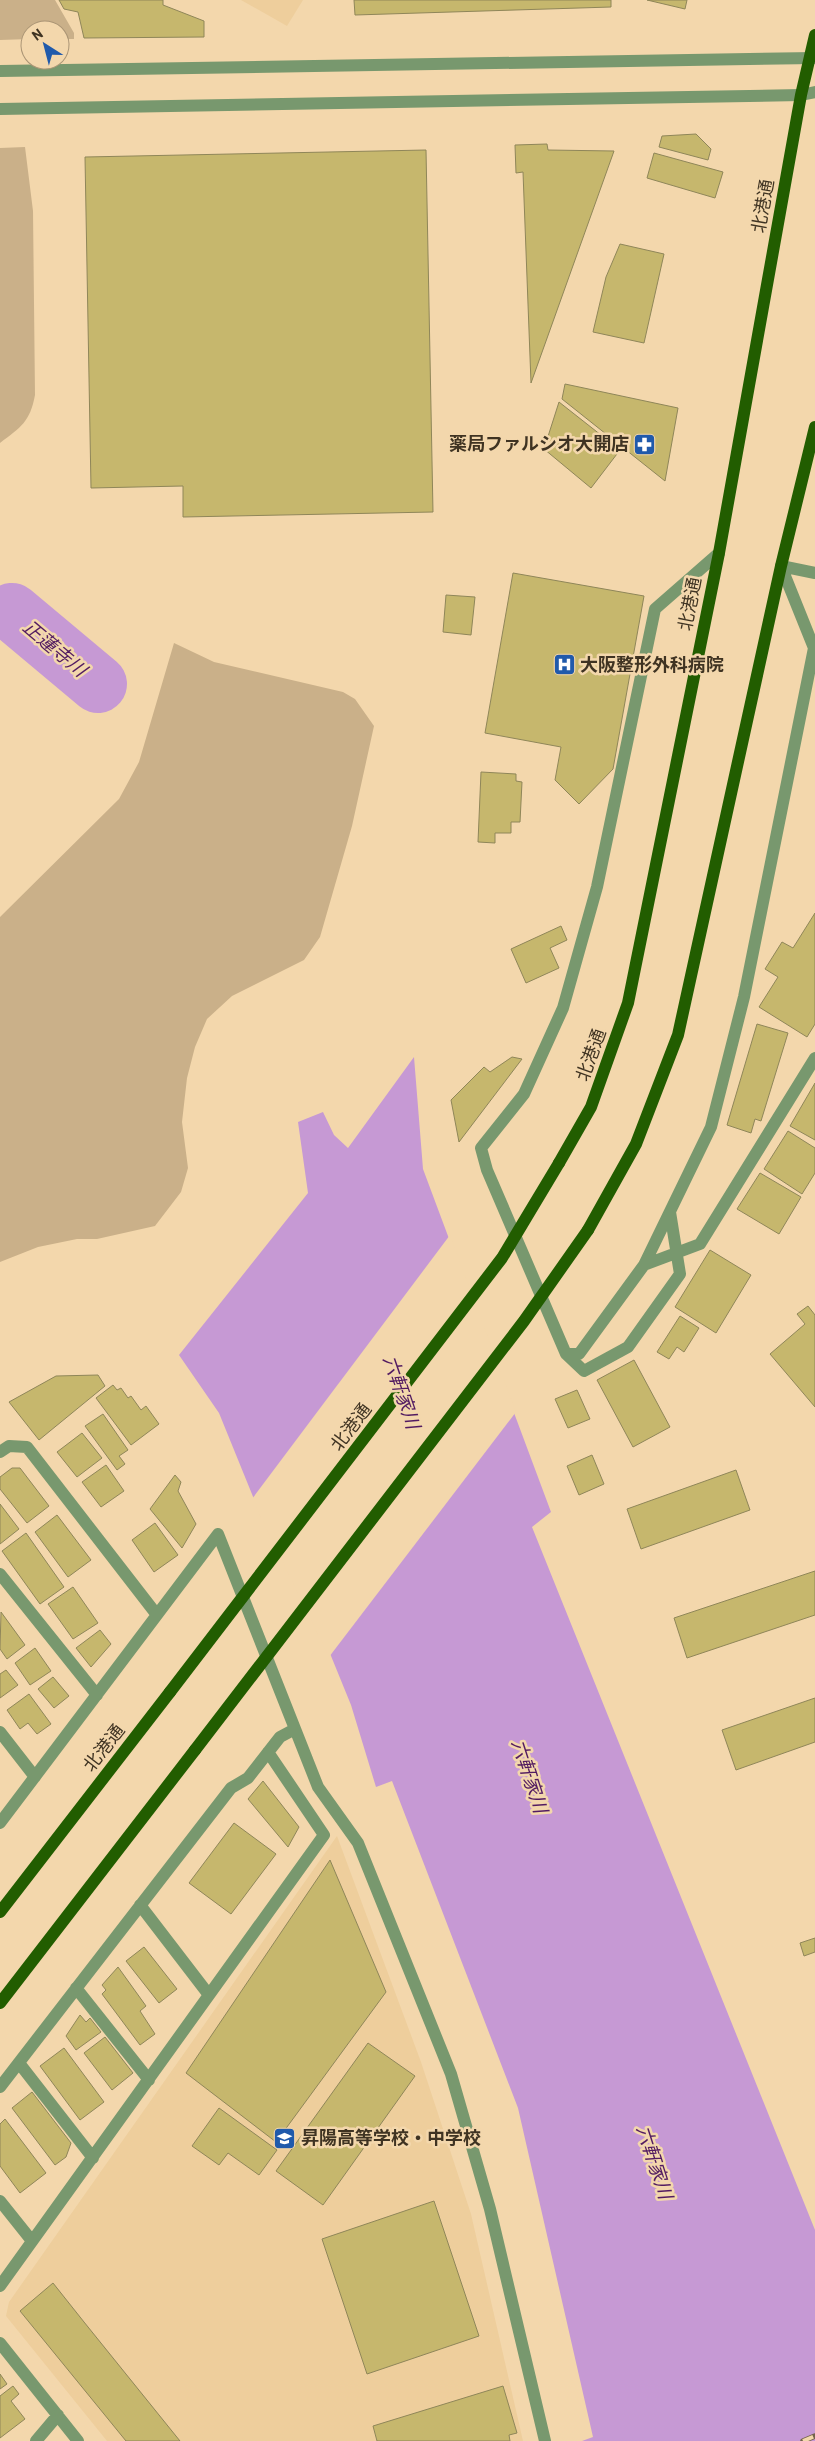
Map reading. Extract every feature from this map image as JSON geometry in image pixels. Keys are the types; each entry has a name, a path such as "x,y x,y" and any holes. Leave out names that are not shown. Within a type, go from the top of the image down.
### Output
{"main road":[{"name":"北港通","path":"0,1912 502,1258 560,1164 591,1107 628,1003 719,553 801,95 813,57 815,35"},
{"path":"0,2003 524,1321 588,1230 636,1144 678,1035 781,566 815,427"}],"street":[{"path":"0,71 813,57"},
{"path":"0,109 801,95 815,92"},
{"path":"670,1212 680,1274 628,1347 584,1371 566,1354 487,1170 481,1148 524,1094 563,1008 597,887 655,609 719,553"},
{"path":"566,1354 579,1354 644,1265 711,1127 744,997 814,648 781,566"},
{"path":"781,566 815,573"},
{"path":"644,1265 700,1244 815,1058"},
{"path":"0,1452 9,1446 27,1447 157,1615"},
{"path":"0,1823 218,1534 318,1787 358,1843 451,2074 490,2209 545,2441"},
{"path":"0,1574 97,1695"},
{"path":"0,2088 231,1788 248,1778 280,1737 295,1729"},
{"path":"0,1732 35,1777"},
{"path":"0,2286 324,1835 268,1752"},
{"path":"140,1905 209,1995"},
{"path":"76,1988 149,2080"},
{"path":"19,2064 93,2158"},
{"path":"0,2201 32,2241"},
{"path":"0,2343 78,2441"},
{"path":"36,2441 58,2415"}],"shaded area":[{"path":"0,0 55,0 67,20 20,20 20,39 0,40"},
{"path":"241,0 303,0 287,26"},
{"path":"70,26 74,33 74,39 70,39"},
{"path":"25,147 33,211 35,395 30,412 24,423 0,443 0,148"},
{"path":"174,643 214,662 343,692 355,699 374,726 352,826 320,937 304,960 232,996 207,1019 195,1047 187,1078 182,1122 188,1168 181,1192 155,1226 97,1239 77,1239 38,1247 0,1262 0,917 119,799 139,762"},
{"name":"昇陽高等学校・中学校","path":"337,1836 421,2062 471,2214 523,2441 107,2441 6,2316 9,2302"}],"water":[{"name":"六軒家川","path":"414,1057 423,1169 551,1512 532,1527 815,2230 815,2441 582,2441 593,2437 518,2108 392,1781 376,1787 351,1705 329,1651 258,1509 219,1413 179,1355 308,1193 298,1122 323,1112 334,1135 348,1148"}],"pier":[{"path":"450,1235 516,1412 329,1657 252,1499"}],"building":[{"path":"59,0 163,0 163,5 204,21 204,37 84,38 78,12 64,9"},
{"path":"354,0 611,0 611,7 355,15"},
{"path":"647,0 687,0 685,9"},
{"path":"696,134 711,149 708,160 659,147 662,136"},
{"path":"547,144 548,150 614,151 531,383 523,172 516,173 515,145"},
{"path":"426,150 433,512 183,517 183,486 91,488 85,157"},
{"path":"654,153 723,172 715,198 647,178"},
{"path":"620,244 664,254 644,343 593,332 606,277"},
{"name":"薬局ファルシオ大開店","path":"565,384 678,408 665,481 562,399"},
{"path":"559,402 620,450 591,488 544,449"},
{"name":"大阪整形外科病院","path":"513,573 644,596 613,769 579,804 555,780 561,747 485,733"},
{"path":"446,595 475,597 471,635 443,632"},
{"path":"481,772 516,774 516,781 522,782 520,822 511,822 511,833 495,833 495,843 478,842"},
{"path":"815,913 815,1024 807,1037 759,1007 778,977 765,969 782,942 793,948"},
{"path":"561,926 567,940 550,948 559,968 526,983 511,949"},
{"path":"757,1024 788,1033 761,1121 755,1119 751,1133 727,1125"},
{"path":"512,1057 522,1059 459,1142 451,1100 484,1067 490,1072"},
{"path":"815,1083 815,1140 790,1126"},
{"path":"788,1131 815,1148 815,1173 802,1194 764,1169"},
{"path":"760,1173 801,1197 779,1234 737,1209"},
{"path":"710,1250 751,1275 716,1333 675,1307"},
{"path":"808,1306 815,1315 815,1407 770,1354 805,1324 797,1314"},
{"path":"680,1316 699,1328 684,1352 677,1347 669,1359 657,1352"},
{"path":"634,1360 670,1427 633,1447 597,1380"},
{"path":"98,1375 105,1386 39,1440 9,1402 56,1376"},
{"path":"113,1385 117,1390 121,1388 128,1398 131,1396 141,1410 146,1406 159,1424 131,1445 96,1398"},
{"path":"577,1390 590,1419 568,1428 555,1399"},
{"path":"103,1414 128,1450 119,1456 125,1464 117,1470 85,1426"},
{"path":"82,1433 102,1458 77,1477 57,1452"},
{"path":"592,1455 604,1484 579,1495 567,1466"},
{"path":"106,1465 124,1491 101,1507 82,1482"},
{"path":"12,1468 20,1468 49,1506 27,1523 0,1489 0,1477"},
{"path":"736,1470 750,1510 641,1549 627,1509"},
{"path":"175,1475 181,1482 178,1491 196,1524 182,1548 150,1509"},
{"path":"0,1504 19,1529 0,1544"},
{"path":"57,1515 91,1560 68,1577 35,1532"},
{"path":"155,1523 178,1555 154,1572 132,1540"},
{"path":"26,1533 64,1587 40,1604 2,1551"},
{"path":"815,1571 815,1615 687,1658 674,1618"},
{"path":"73,1587 98,1623 73,1639 48,1604"},
{"path":"1,1612 25,1645 7,1659 0,1649"},
{"path":"100,1630 111,1644 91,1667 76,1648"},
{"path":"35,1648 51,1671 30,1685 15,1663"},
{"path":"6,1670 18,1685 0,1698 0,1674"},
{"path":"53,1677 69,1696 54,1708 38,1689"},
{"path":"29,1694 51,1724 37,1734 28,1723 20,1729 7,1710"},
{"path":"815,1698 815,1742 736,1770 722,1730"},
{"path":"263,1781 299,1827 288,1847 248,1799"},
{"path":"234,1823 276,1854 231,1914 189,1883"},
{"path":"330,1860 386,1992 276,2142 186,2073"},
{"path":"815,1938 815,1952 804,1956 800,1943"},
{"path":"144,1947 177,1989 159,2003 126,1961"},
{"path":"118,1967 146,2006 140,2011 155,2034 140,2045 102,1994 106,1990 102,1985"},
{"path":"80,2015 86,2022 90,2018 101,2032 76,2050 66,2036"},
{"path":"105,2037 133,2073 112,2090 84,2053"},
{"path":"368,2043 415,2076 323,2205 276,2171"},
{"path":"64,2048 104,2102 80,2120 40,2066"},
{"path":"32,2092 71,2143 66,2157 55,2165 12,2108"},
{"path":"219,2108 277,2150 259,2175 228,2153 219,2165 192,2146"},
{"path":"5,2119 46,2173 20,2193 0,2166 0,2124"},
{"path":"434,2201 479,2336 367,2374 322,2239"},
{"path":"53,2283 180,2441 126,2441 20,2311"},
{"path":"0,2374 7,2384 0,2389"},
{"path":"13,2386 19,2394 11,2401 25,2419 0,2438 0,2396"},
{"path":"503,2386 517,2433 509,2435 510,2441 377,2441 373,2426"}],"waterway":[{"name":"正蓮寺川","path":"12,612 98,684"}],"railway":[{"path":"803,2441 815,2436"}],"place":[{"name":"薬局ファルシオ大開店","path":"645,444"},
{"name":"大阪整形外科病院","path":"564,665"},
{"name":"昇陽高等学校・中学校","path":"285,2138"}]}
